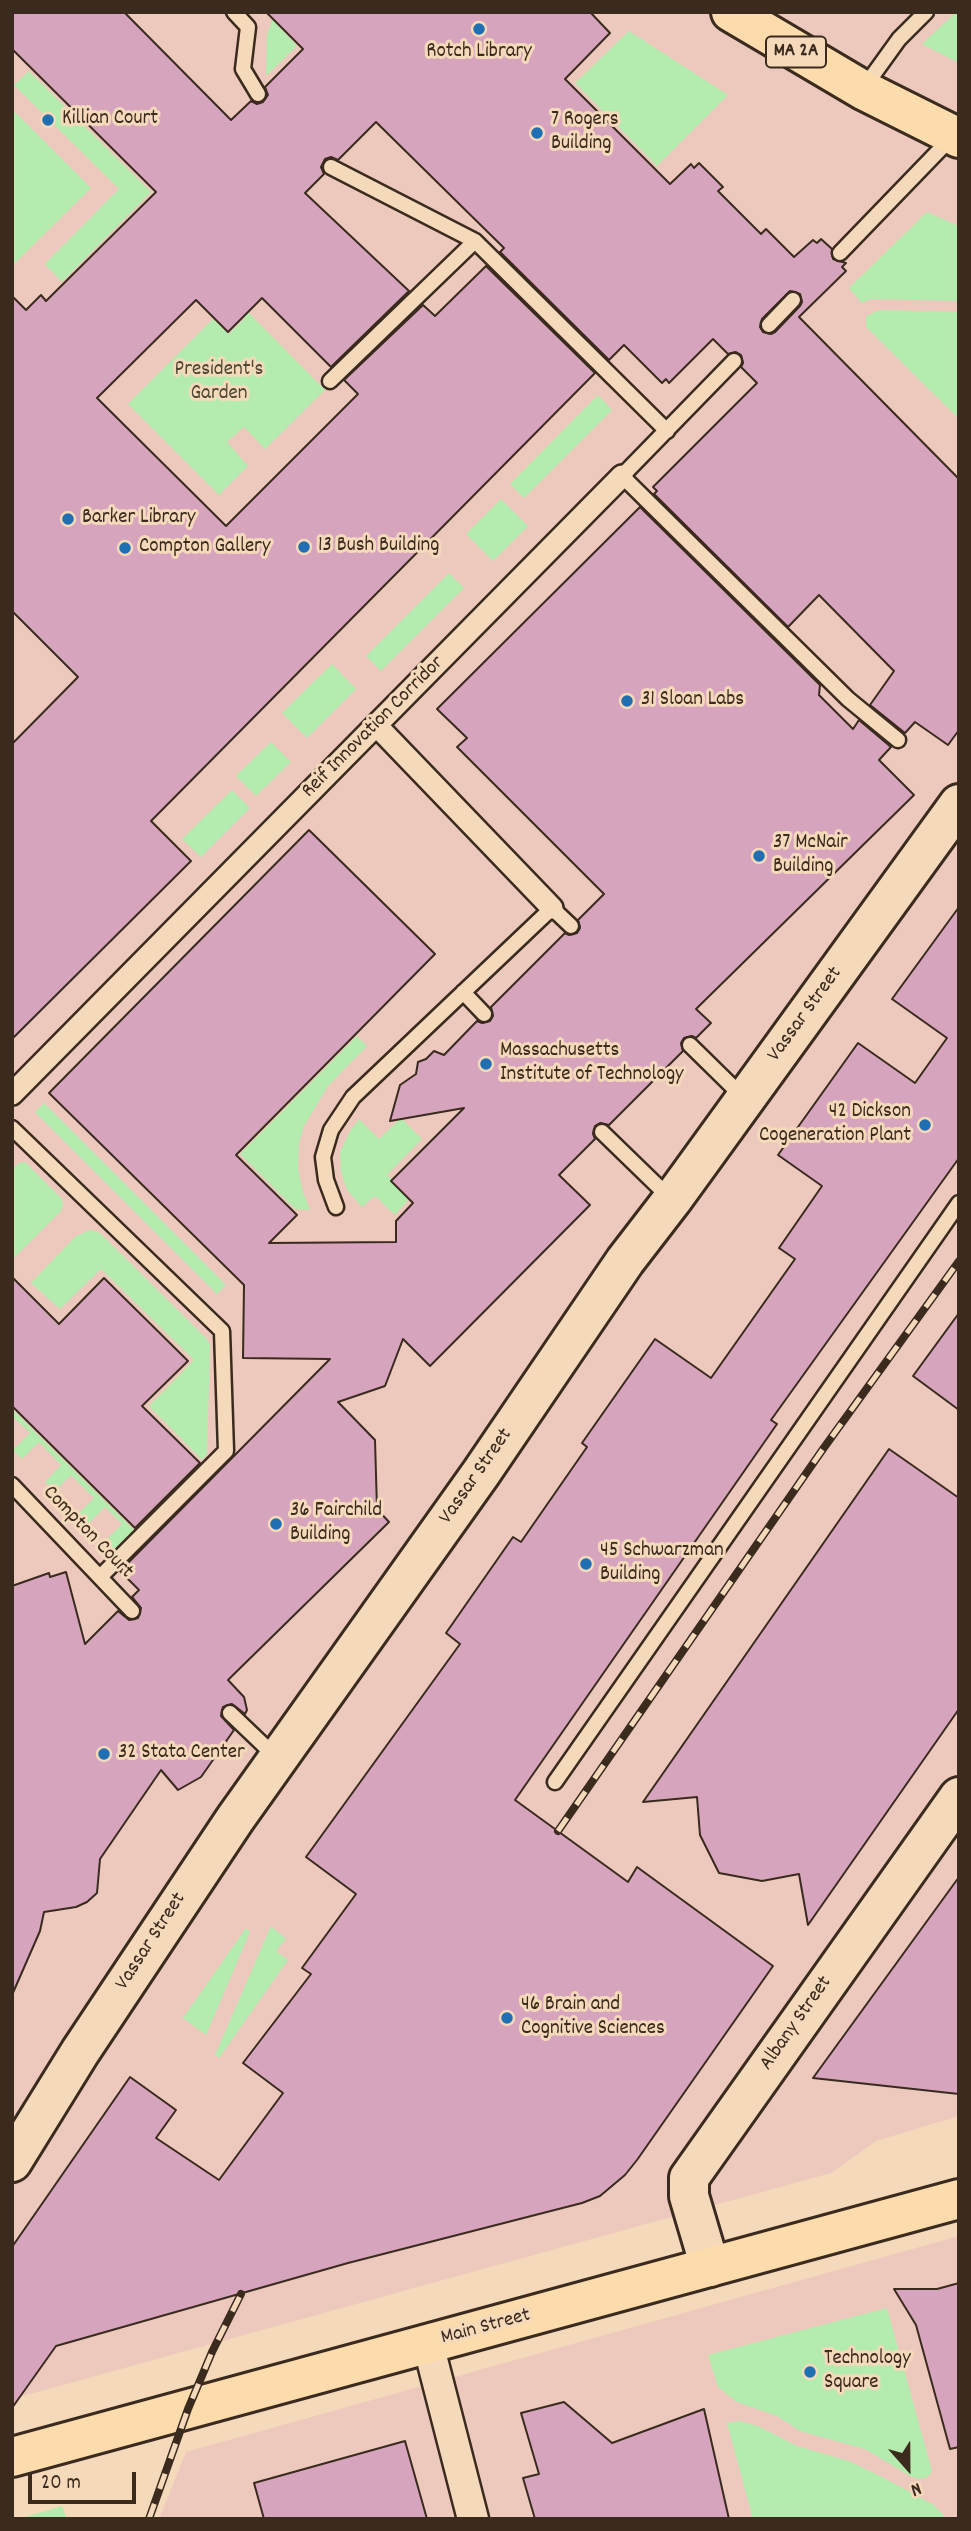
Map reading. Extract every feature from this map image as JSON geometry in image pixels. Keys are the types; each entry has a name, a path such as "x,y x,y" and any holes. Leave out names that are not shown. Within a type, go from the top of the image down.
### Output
{"main road":[{"name":"MA 2A","path":"730,12 863,90 956,137"},
{"name":"Vassar Street","path":"12,2162 193,1878 481,1473 625,1261 959,804"},
{"name":"Albany Street","path":"710,2267 690,2196 690,2178 959,1797"},
{"name":"Main Street","path":"12,2457 959,2199"}],"street":[{"name":"Reif Innovation Corridor","path":"12,1094 622,476"},
{"path":"376,725 552,908"},
{"path":"428,2344 473,2519"}],"lane":[{"path":"234,12 248,27 243,69 258,94"},
{"path":"863,90 899,39 926,12"},
{"path":"840,253 956,137"},
{"path":"331,167 474,241 667,431"},
{"path":"330,381 474,241"},
{"path":"769,326 793,300"},
{"name":"Reif Innovation Corridor","path":"622,476 734,361"},
{"path":"622,476 848,699 898,740"},
{"path":"336,1207 326,1180 323,1157 331,1130 353,1097 552,908 571,926"},
{"path":"463,992 484,1014"},
{"path":"690,1045 745,1099"},
{"path":"12,1128 222,1331 226,1451 101,1576"},
{"path":"601,1132 672,1200"},
{"path":"555,1782 959,1203"},
{"name":"Compton Court","path":"12,1485 132,1611"},
{"path":"230,1713 278,1759"}],"shaded area":[{"name":"Massachusetts Institute of Technology","path":"12,12 959,12 959,2116 876,2141 831,2173 12,2399"},
{"name":"Technology Square","path":"959,2236 959,2519 159,2519 186,2452"}],"green space":[{"path":"275,12 289,12 277,25 297,46 266,76 267,35"},
{"path":"959,12 959,63 922,44"},
{"path":"629,31 728,95 657,166 575,83"},
{"path":"29,71 151,192 62,282 45,264 119,189 14,85"},
{"path":"12,109 91,188 12,266"},
{"path":"927,212 959,226 959,301 871,299 862,303 849,288"},
{"name":"President's Garden","path":"234,298 325,390 265,449 244,427 227,442 248,466 219,495 128,404 213,319 229,334 245,318 229,302"},
{"path":"880,310 959,312 959,419 866,327 866,316"},
{"path":"598,395 612,410 524,498 510,484"},
{"path":"501,499 528,526 493,561 466,534"},
{"path":"449,573 464,588 381,671 366,656"},
{"path":"332,664 356,689 307,738 282,713"},
{"path":"271,742 291,762 256,796 236,776"},
{"path":"232,790 250,808 201,857 182,839"},
{"path":"357,1036 367,1046 328,1086 304,1126 299,1143 298,1168 310,1210 295,1209 240,1154"},
{"path":"44,1103 226,1285 217,1294 35,1112"},
{"path":"401,1118 422,1139 387,1175 409,1199 395,1215 375,1196 362,1207 347,1190 341,1172 340,1152 359,1119 379,1139"},
{"path":"25,1162 62,1199 63,1205 61,1211 12,1260 12,1170 19,1163"},
{"path":"90,1230 100,1233 208,1340 207,1454 202,1460 149,1406 194,1360 101,1269 60,1309 31,1283 76,1236"},
{"path":"12,1409 134,1530 114,1550 105,1541 122,1524 105,1507 88,1524 78,1514 94,1498 71,1475 55,1491 45,1482 61,1465 39,1442 22,1459 13,1450 30,1433 12,1416"},
{"path":"271,1926 286,1939 276,1951 288,1960 219,2058 215,2055"},
{"path":"246,1928 250,1932 206,2035 183,2018"},
{"path":"887,2308 932,2471 928,2477 919,2479 910,2476 865,2449 800,2431 777,2416 737,2402 718,2387 708,2355"},
{"path":"739,2421 758,2426 797,2446 849,2461 934,2505 947,2519 753,2519 727,2423"},
{"path":"62,2506 67,2519 18,2519 52,2509"}],"building":[{"path":"12,12 124,12 231,120 251,101 257,104 263,102 268,95 265,87 303,49 266,12 590,12 610,33 565,79 670,184 691,164 694,168 699,163 723,187 718,191 761,234 766,229 794,257 813,240 817,243 821,239 832,249 833,259 846,263 842,267 846,271 799,317 959,479 959,730 948,745 915,722 905,733 870,705 894,671 819,595 788,627 654,494 657,491 653,487 757,383 741,367 741,355 736,352 728,354 713,339 669,383 666,379 662,383 624,345 609,360 500,252 504,248 376,122 338,160 331,157 325,159 321,167 324,174 305,193 409,291 331,367 262,298 228,332 196,300 97,398 226,526 358,394 344,380 423,305 435,316 486,266 595,373 151,821 191,861 12,1039 12,744 78,677 12,611 12,296 26,310 41,295 46,301 156,192 12,49","holes":["790,291 800,294 800,306 775,332 763,332 760,327 762,319"]},
{"path":"640,507 820,685 819,695 853,729 859,720 891,747 879,760 914,795 696,1009 711,1023 696,1038 684,1038 681,1043 683,1051 609,1125 600,1123 595,1126 595,1139 559,1175 590,1205 430,1366 403,1339 385,1386 338,1402 375,1440 377,1509 389,1522 228,1680 244,1697 247,1710 245,1714 232,1704 223,1707 221,1716 234,1730 201,1777 178,1790 161,1770 100,1859 97,1893 76,1907 44,1912 40,1931 12,1995 12,1586 49,1573 50,1577 66,1572 85,1644 118,1611 129,1620 138,1618 141,1608 132,1597 139,1590 120,1571 330,1359 243,1358 244,1285 49,1093 309,830 435,954 236,1155 297,1215 269,1243 396,1242 396,1221 413,1203 391,1181 464,1108 390,1121 400,1085 416,1074 418,1062 434,1051 444,1055 477,1021 490,1021 493,1016 491,1007 565,933 577,933 580,928 578,920 604,894 457,747 467,738 437,709"},
{"path":"959,907 959,1158 771,1420 777,1424 515,1800 628,1882 637,1867 773,1966 637,2160 625,2175 600,2196 582,2203 348,2263 56,2346 12,2408 12,2247 130,2077 176,2110 156,2138 219,2180 283,2093 243,2063 311,1974 302,1968 356,1894 306,1857 460,1644 446,1633 513,1537 521,1542 587,1447 582,1443 655,1339 711,1378 795,1259 779,1248 822,1186 778,1155 858,1043 915,1083 947,1038 892,999"},
{"path":"12,1277 59,1324 104,1278 188,1361 142,1406 200,1463 135,1528 12,1406"},
{"path":"959,1313 959,1410 913,1376"},
{"path":"889,1449 959,1498 959,1709 808,1925 799,1874 762,1881 719,1873 700,1835 697,1797 643,1802"},
{"path":"959,1877 959,2094 813,2078"},
{"path":"959,2283 959,2447 950,2449 916,2325 894,2289 937,2289"},
{"path":"564,2402 612,2443 704,2409 729,2519 535,2519 523,2478 539,2474 521,2413"},
{"path":"405,2441 427,2519 264,2519 254,2483"}],"railway":[{"path":"558,1831 823,1449 959,1261"},
{"path":"149,2519 188,2409 241,2294"}],"place":[{"name":"Rotch Library","path":"479,29"},
{"name":"Killian Court","path":"48,120"},
{"name":"7 Rogers Building","path":"537,133"},
{"name":"Barker Library","path":"68,519"},
{"name":"13 Bush Building","path":"304,547"},
{"name":"Compton Gallery","path":"125,548"},
{"name":"31 Sloan Labs","path":"627,701"},
{"name":"37 McNair Building","path":"759,856"},
{"name":"Massachusetts Institute of Technology","path":"486,1064"},
{"name":"42 Dickson Cogeneration Plant","path":"925,1125"},
{"name":"36 Fairchild Building","path":"276,1524"},
{"name":"45 Schwarzman Building","path":"586,1564"},
{"name":"32 Stata Center","path":"104,1754"},
{"name":"46 Brain and Cognitive Sciences","path":"507,2018"},
{"name":"Technology Square","path":"810,2372"}]}
